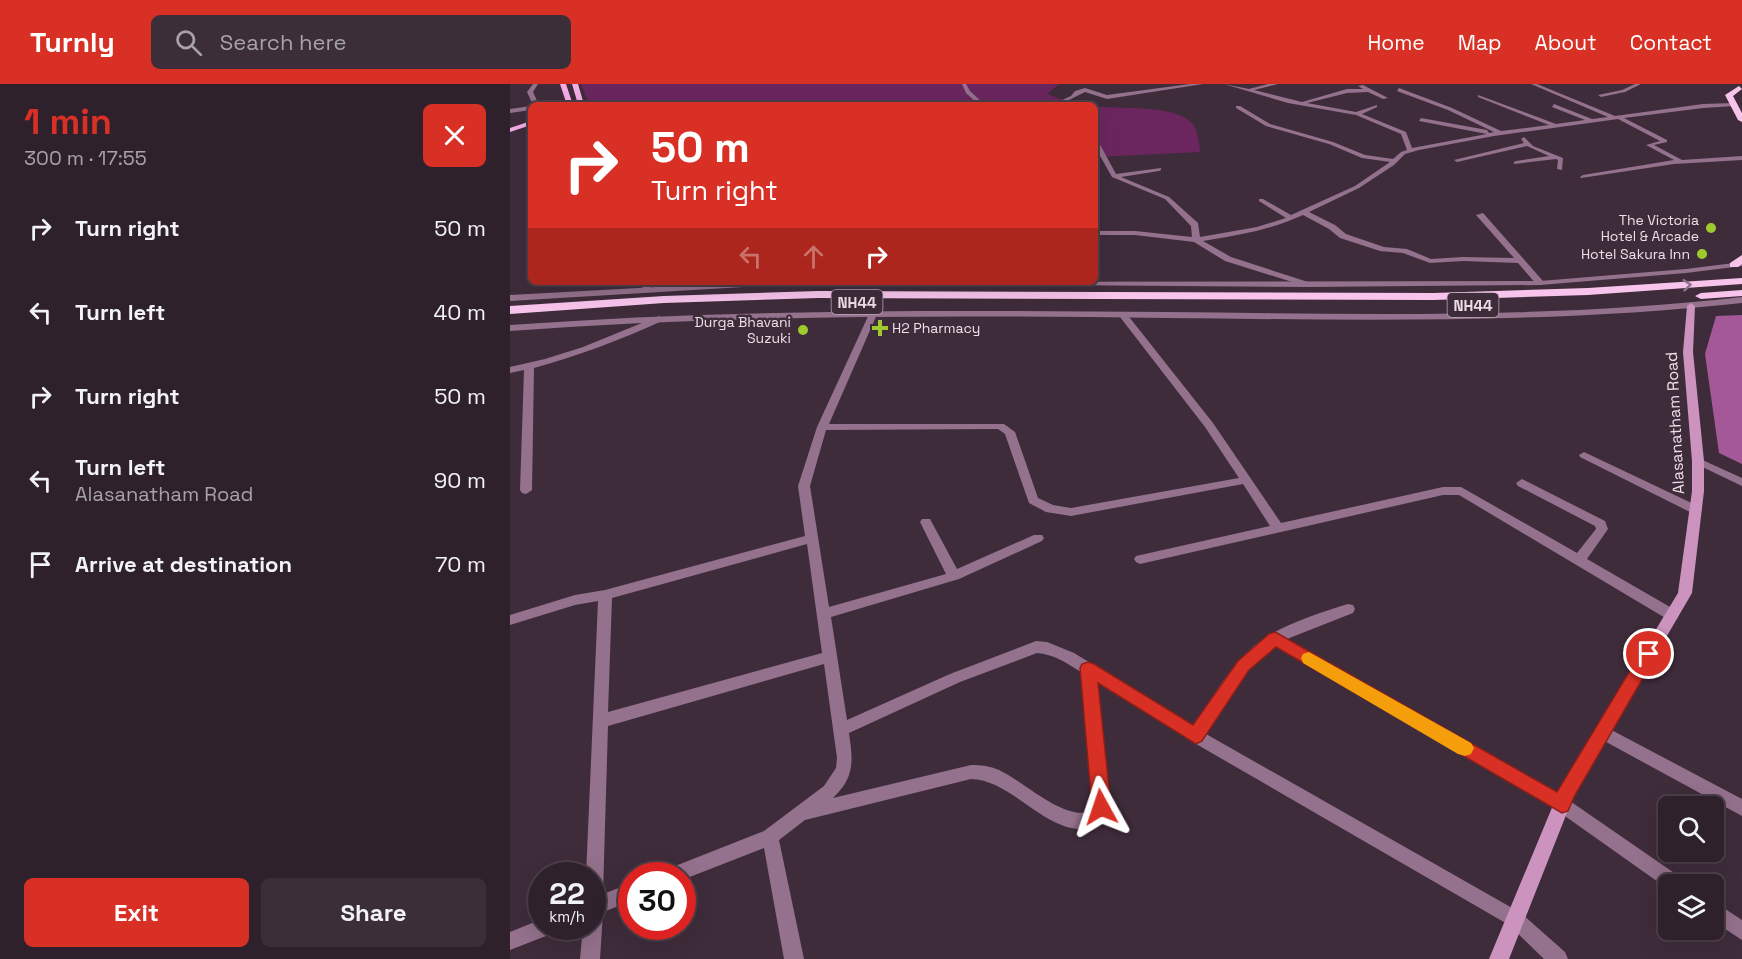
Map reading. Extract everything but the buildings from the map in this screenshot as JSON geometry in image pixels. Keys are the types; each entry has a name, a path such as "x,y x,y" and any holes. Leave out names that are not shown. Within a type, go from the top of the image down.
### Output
{"highway":[{"path":"1727,84 1740,88 1735,104 1742,120"},
{"name":"NH44","path":"510,310 604,302 768,294 1089,297 1518,295 1651,289 1742,281"},
{"name":"NH44","path":"510,317 725,303 1494,305 1742,293"}],"main road":[{"path":"563,84 569,102"},
{"path":"575,84 579,102"},
{"path":"510,128 528,122"},
{"name":"Alasanatham Road","path":"1499,959 1567,791 1685,593 1696,510 1698,461 1688,352 1691,306"}],"street":[{"path":"535,102 530,92 536,84"},
{"path":"964,84 968,92 979,102"},
{"path":"1134,84 1152,92"},
{"path":"1061,102 1073,97 1077,92 1085,90 1107,97 1201,84"},
{"path":"1226,84 1299,103 1357,114 1404,133 1410,150"},
{"path":"1248,90 1276,84"},
{"path":"1533,84 1665,141 1649,145 1680,162"},
{"path":"1601,95 1623,91 1639,84"},
{"path":"1360,86 1385,98"},
{"path":"1299,103 1347,91 1368,90"},
{"path":"1399,90 1450,109 1497,134"},
{"path":"1480,96 1557,126"},
{"path":"1098,232 1135,232 1196,240 1257,229 1291,218 1357,187 1410,150 1497,134 1703,106 1735,104"},
{"path":"1357,114 1375,106"},
{"path":"1554,106 1593,122"},
{"path":"510,111 528,108"},
{"path":"1238,108 1268,125 1331,143 1364,157 1394,161"},
{"path":"1420,120 1497,134"},
{"path":"1512,133 1528,144 1561,159 1560,169"},
{"path":"1457,160 1528,144"},
{"path":"1098,147 1114,176 1167,198 1195,225 1196,240"},
{"path":"1516,163 1558,157"},
{"path":"1583,177 1622,169 1680,162 1742,158"},
{"path":"1114,176 1159,169"},
{"path":"1261,200 1291,218"},
{"path":"1303,212 1332,227 1343,236 1383,249 1404,251 1430,261 1463,259 1521,261"},
{"path":"1480,214 1540,283"},
{"path":"1196,240 1228,259 1308,285"},
{"path":"1098,283 1308,285 1540,283 1739,262"},
{"path":"510,298 683,285"},
{"path":"510,328 658,319 874,312 1421,316 1596,313 1742,300"},
{"path":"696,866 770,837 830,790 844,770 830,657 804,486 822,427 874,312"},
{"path":"1123,315 1209,425 1278,528"},
{"path":"510,370 606,343 658,319"},
{"path":"526,490 529,366"},
{"path":"822,427 1000,426 1010,432 1033,500 1060,512 1071,512 1246,480"},
{"path":"1584,455 1696,510"},
{"path":"1698,461 1742,482"},
{"path":"1522,483 1601,524 1602,529 1579,560"},
{"path":"1140,559 1452,490 1461,491 1672,615"},
{"path":"926,522 954,576"},
{"path":"510,620 575,600 605,595 812,538"},
{"path":"823,614 954,576 1038,538"},
{"path":"595,862 605,595"},
{"path":"1196,736 1244,665 1275,639 1348,609"},
{"path":"1275,639 1562,804 1661,874"},
{"path":"840,729 955,678 1036,647 1047,648 1088,668 1196,736 1515,919 1558,959"},
{"path":"601,721 830,657"},
{"path":"799,814 971,772 989,774 1053,811 1079,823 1088,822 1100,813 1101,807 1088,668"},
{"path":"1602,732 1742,808"},
{"path":"770,837 794,959"},
{"path":"1724,918 1742,931"},
{"path":"510,941 528,934"},
{"path":"590,959 591,940"}],"shaded area":[{"path":"581,84 1059,84 1047,94 1072,102 586,102 588,101"},
{"path":"1098,106 1158,110 1182,116 1195,128 1200,152 1098,157"},
{"path":"1742,315 1742,464 1719,453 1705,354 1716,316"}],"slow traffic":[{"path":"1309,658 1465,748"}],"place":[{"name":"The Victoria Hotel & Arcade","path":"1711,228"},
{"name":"Hotel Sakura Inn","path":"1702,254"},
{"name":"H2 Pharmacy","path":"880,328"},
{"name":"Durga Bhavani Suzuki","path":"803,330"}],"route":[{"path":"1101,807 1088,668 1196,736 1244,665 1259,650 1275,639 1562,804 1567,791 1649,654"}]}
